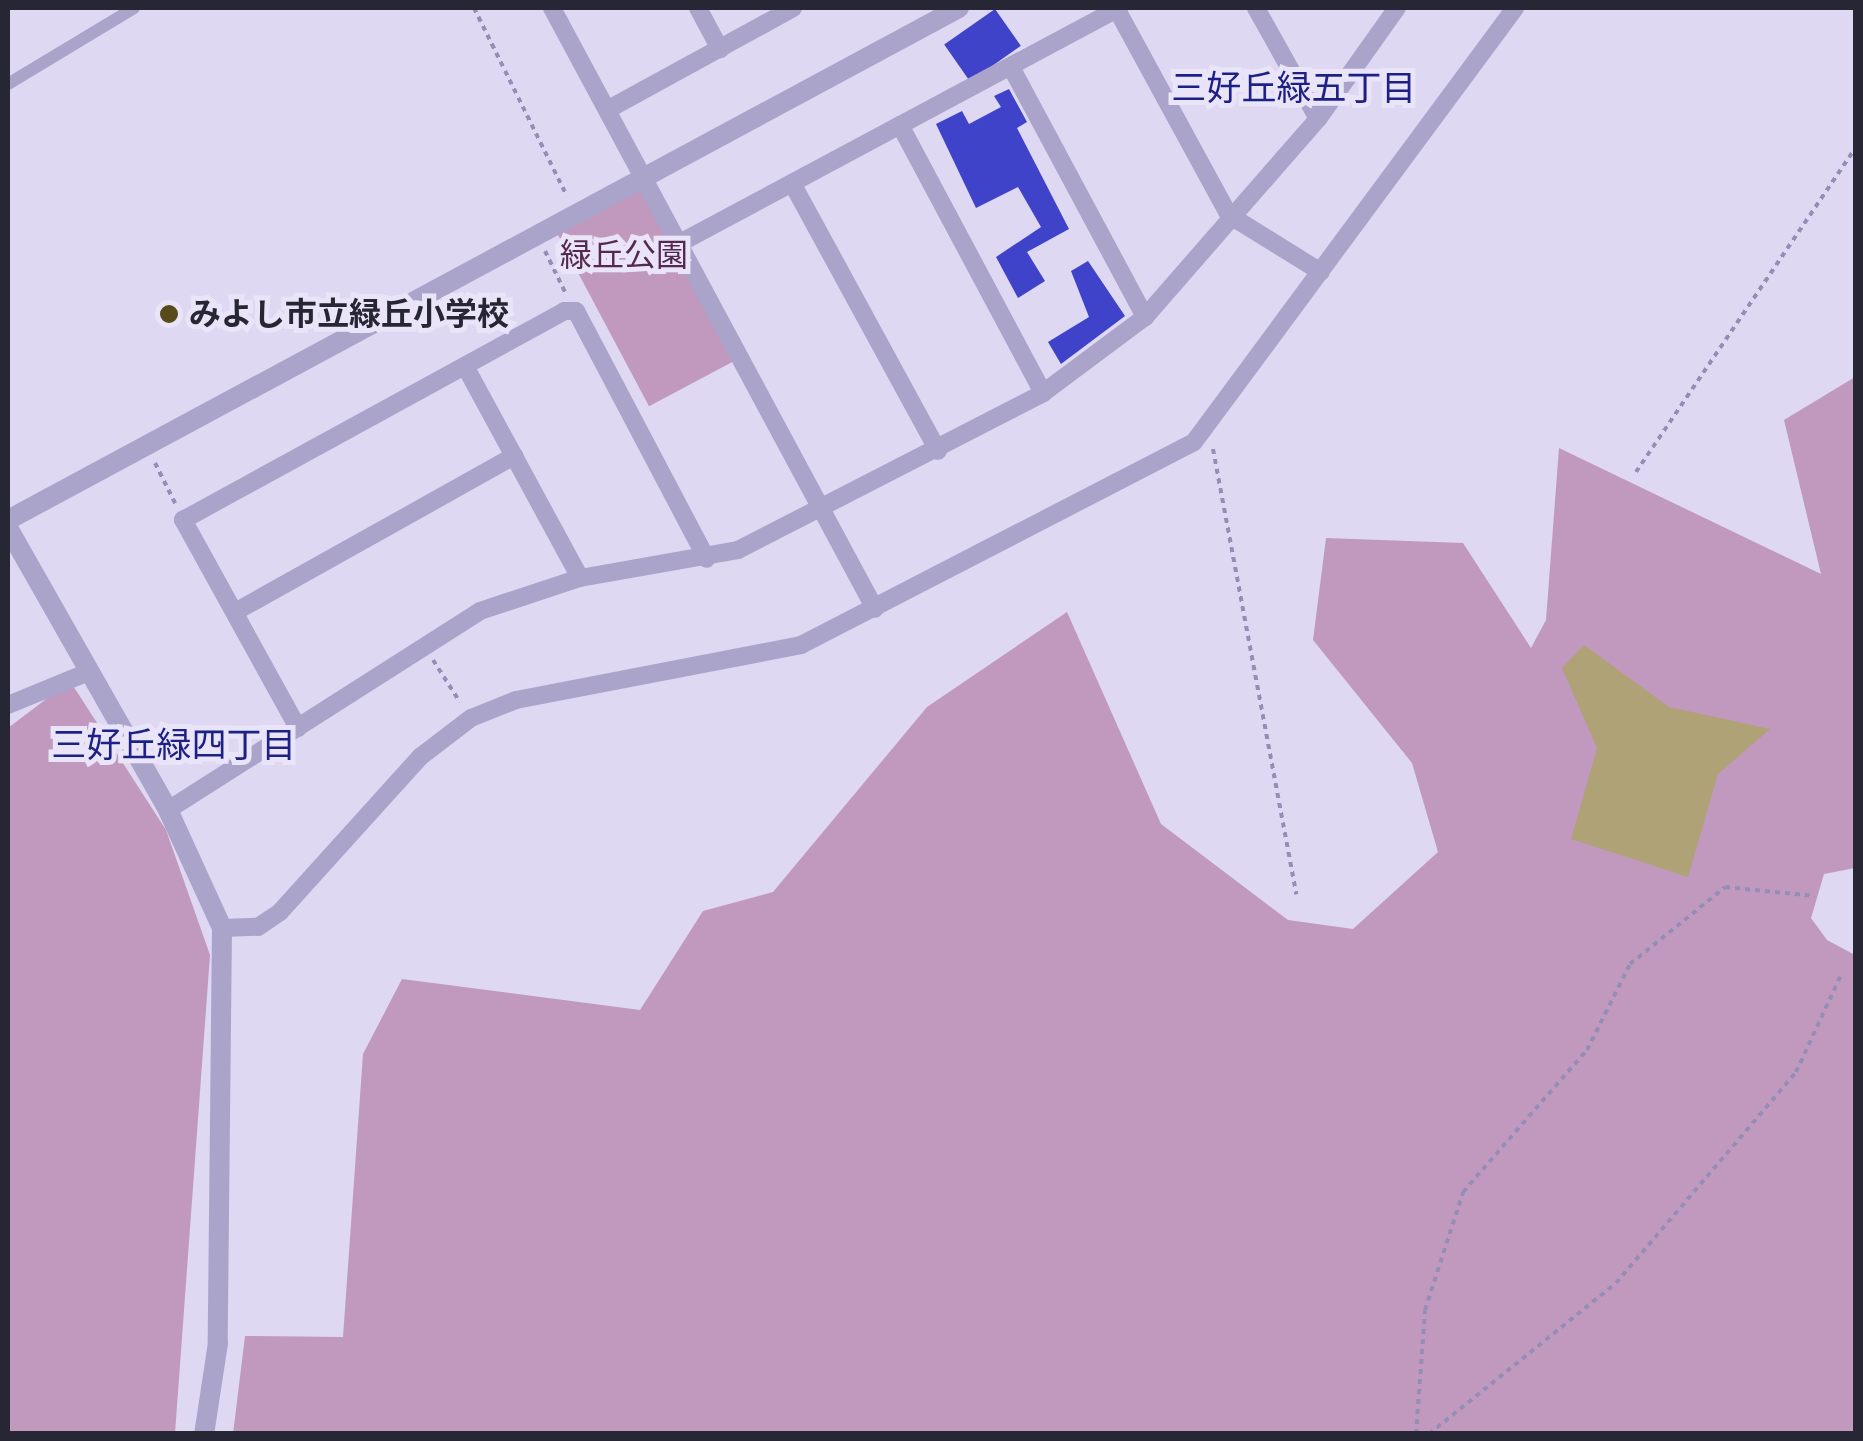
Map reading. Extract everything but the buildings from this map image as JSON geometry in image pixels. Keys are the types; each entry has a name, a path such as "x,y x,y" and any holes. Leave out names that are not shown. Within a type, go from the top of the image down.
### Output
{"street":[{"path":"8,84 134,8"},
{"path":"552,8 875,609"},
{"path":"698,8 720,48"},
{"path":"606,110 794,8"},
{"path":"8,520 960,8"},
{"path":"678,244 1118,8 1229,215 1321,272"},
{"path":"1256,8 1318,119"},
{"path":"168,810 507,598 580,578 708,559 822,510 1043,392 1146,317 1229,215 1318,119 1396,8"},
{"path":"222,928 258,927 280,912 420,757 470,718 516,700 801,645 1167,459 1209,424 1515,8"},
{"path":"1011,67 1146,317"},
{"path":"900,125 1043,392"},
{"path":"792,183 938,451"},
{"path":"298,728 183,520 571,308 708,559"},
{"path":"465,366 580,578"},
{"path":"235,612 514,456"},
{"path":"8,528 86,673 168,810 222,928 218,1343 204,1434"},
{"path":"8,705 86,673"}],"path":[{"path":"474,8 576,214"},
{"path":"1636,472 1856,148"},
{"path":"536,234 571,308"},
{"path":"1209,424 1296,894"},
{"path":"146,445 183,520"},
{"path":"424,647 470,718"},
{"path":"1416,1434 1424,1310 1463,1192 1586,1050 1630,964 1725,887 1815,896"},
{"path":"1429,1434 1616,1284 1796,1072 1840,977"}],"green space":[{"name":"緑丘公園","path":"644,188 736,360 649,406 557,234"},
{"path":"1855,377 1855,868 1824,874 1811,918 1827,940 1855,955 1855,1433 233,1434 245,1336 343,1337 363,1054 402,979 640,1010 703,911 773,892 927,707 1067,612 1161,824 1288,920 1353,929 1438,852 1412,763 1313,640 1326,538 1463,543 1531,648 1546,620 1559,448 1821,574 1784,420"},
{"path":"70,681 166,830 210,955 175,1433 8,1433 8,728"}],"shaded area":[{"path":"1584,645 1669,707 1770,729 1718,774 1688,877 1571,839 1597,748 1562,668"}],"place":[{"name":"みよし市立緑丘小学校","path":"169,314"}],"district":[{"name":"三好丘緑五丁目","path":"1294,88"},
{"name":"三好丘緑四丁目","path":"174,745"}]}
